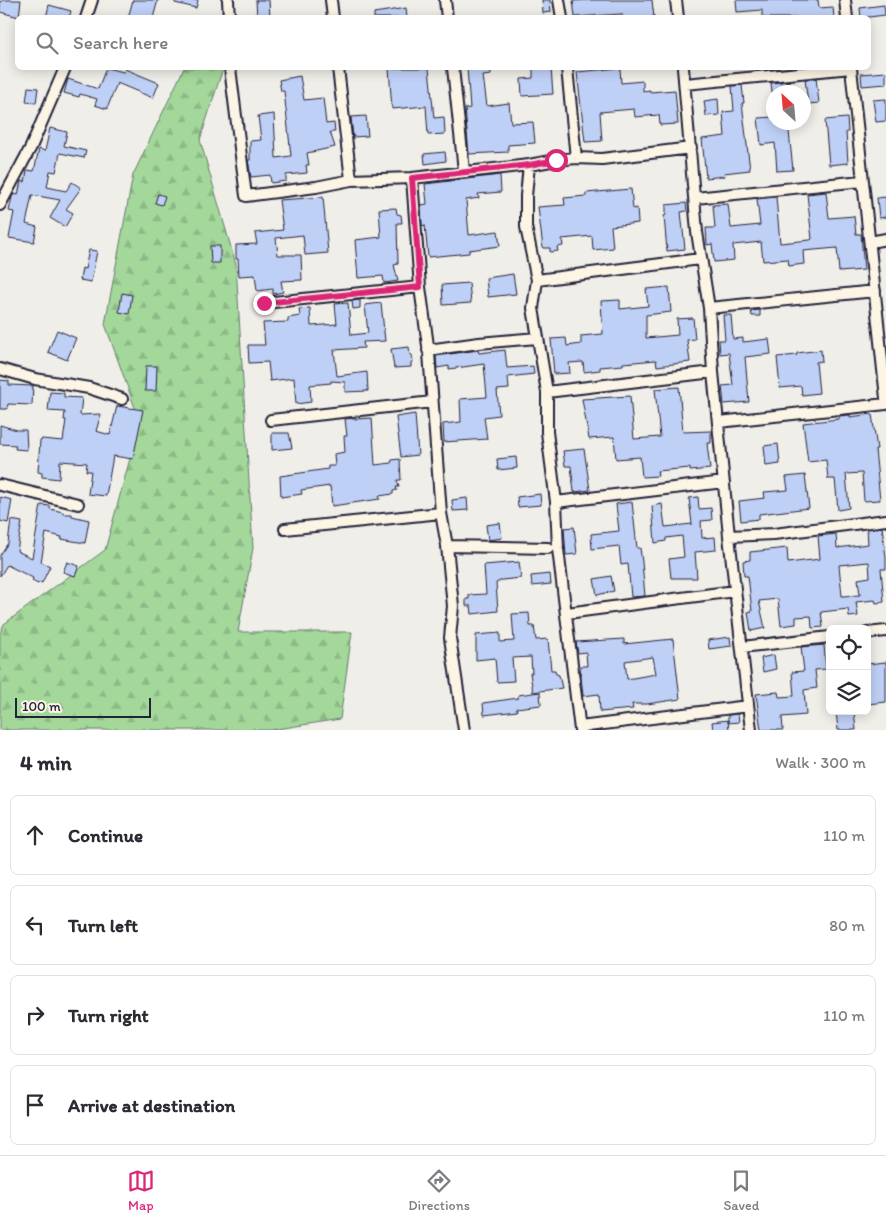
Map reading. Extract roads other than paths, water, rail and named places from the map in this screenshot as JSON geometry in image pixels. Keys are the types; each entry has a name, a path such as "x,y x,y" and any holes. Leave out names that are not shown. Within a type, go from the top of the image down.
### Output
{"street":[{"path":"87,15 92,0"},
{"path":"228,0 229,15"},
{"path":"331,0 333,15"},
{"path":"444,0 446,15"},
{"path":"560,0 562,15"},
{"path":"676,0 678,15"},
{"path":"846,0 847,15"},
{"path":"0,205 31,147 64,70"},
{"path":"230,70 246,196 316,187 351,180 412,178 576,158 602,160 691,148"},
{"path":"338,70 351,180"},
{"path":"453,70 464,172"},
{"path":"567,70 576,158"},
{"path":"683,70 700,259 709,308 713,372 729,536 752,730"},
{"path":"685,84 830,70"},
{"path":"851,70 886,398"},
{"path":"529,165 526,227 537,280 533,308 547,392 547,432 556,502 558,549 580,728 748,706"},
{"path":"412,178 441,513 448,546 453,606 450,638 464,730"},
{"path":"695,198 862,181"},
{"path":"870,242 886,240"},
{"path":"537,280 700,259"},
{"path":"264,303 420,287"},
{"path":"709,308 875,290"},
{"path":"428,350 538,338"},
{"path":"0,369 35,379 89,388 122,400"},
{"path":"547,392 713,372"},
{"path":"271,420 432,402"},
{"path":"719,422 886,404"},
{"path":"556,502 724,482"},
{"path":"0,485 78,504"},
{"path":"285,529 441,513"},
{"path":"729,536 774,534 886,520"},
{"path":"448,546 548,548"},
{"path":"567,613 736,591"},
{"path":"871,633 886,631"},
{"path":"742,647 826,637"}]}
